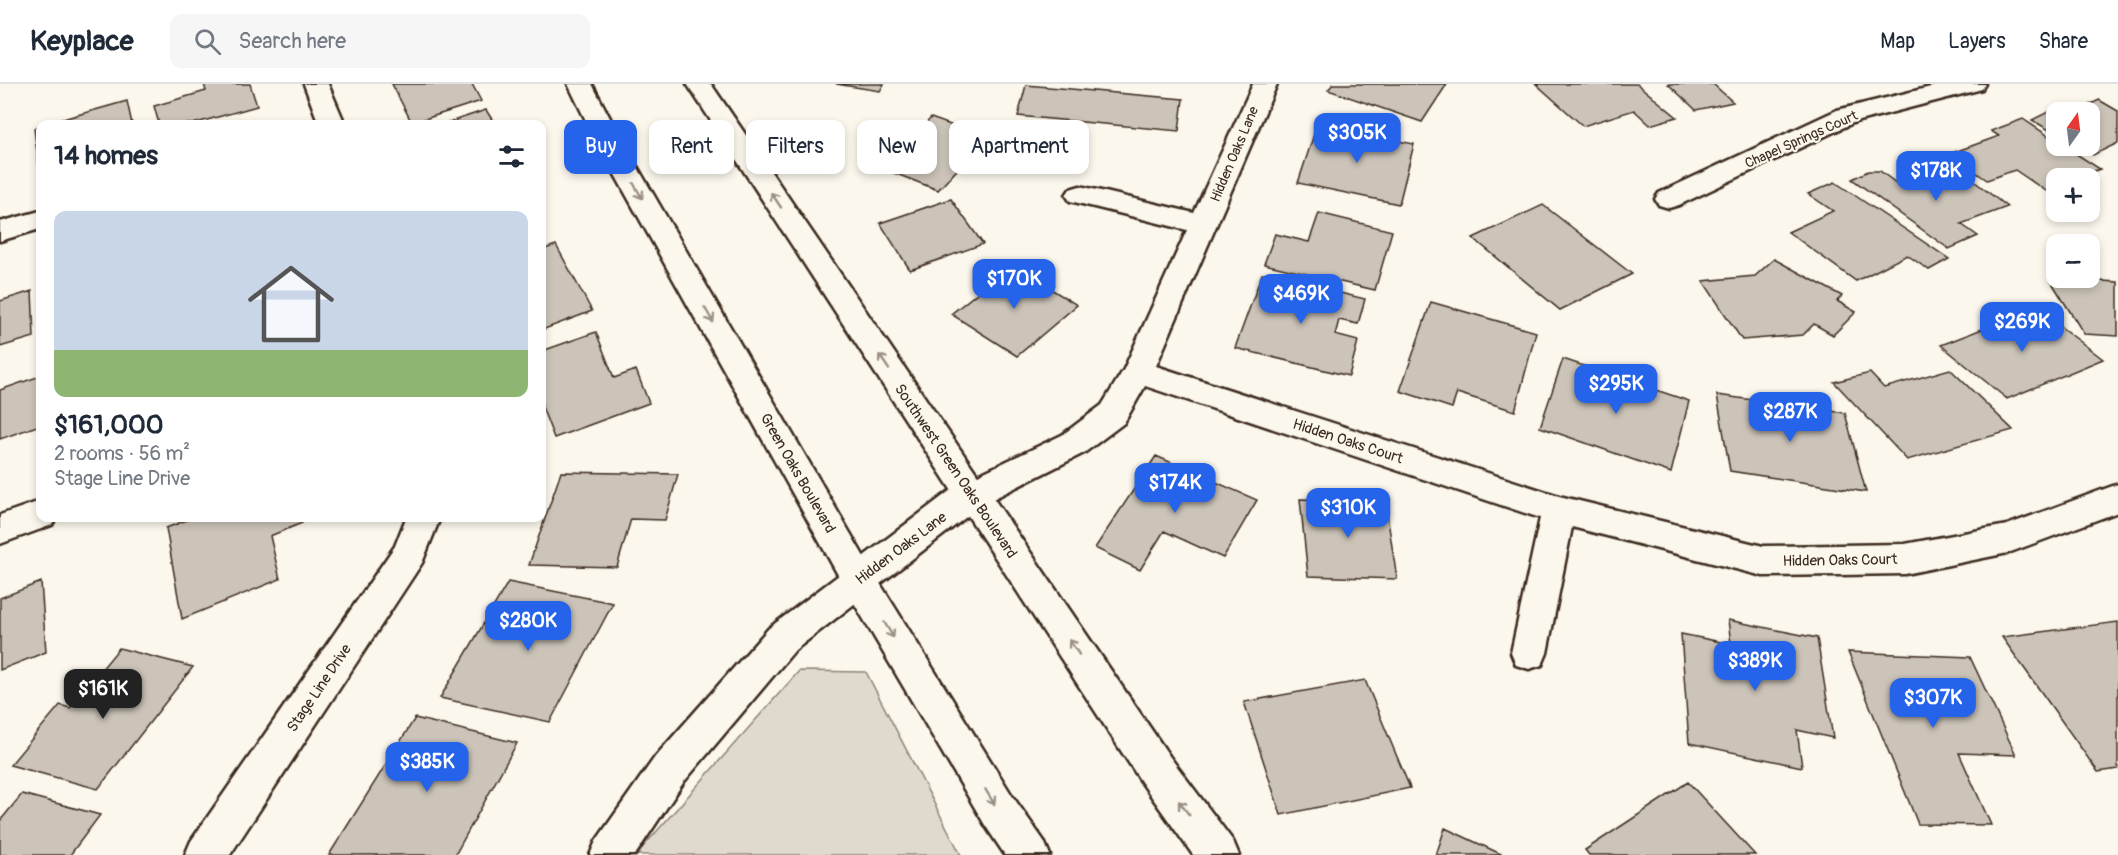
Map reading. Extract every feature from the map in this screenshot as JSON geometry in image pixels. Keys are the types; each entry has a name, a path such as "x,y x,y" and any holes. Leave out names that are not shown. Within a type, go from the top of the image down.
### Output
{"street":[{"path":"316,84 330,120"},
{"name":"Green Oaks Boulevard","path":"580,84 607,137 859,580 999,811 1029,855"},
{"name":"Southwest Green Oaks Boulevard","path":"699,84 1156,770 1218,855"},
{"name":"Hidden Oaks Lane","path":"611,855 669,770 782,639 971,494 1073,444 1113,414 1138,372 1265,84"},
{"name":"Chapel Springs Court","path":"1669,199 1846,116 1973,84"},
{"path":"1080,195 1204,225"},
{"path":"0,232 36,221"},
{"name":"Hidden Oaks Court","path":"1138,372 1559,510 1763,561 1905,559 2008,538 2118,498"},
{"path":"1529,652 1559,510"},
{"path":"0,530 36,516"},
{"name":"Stage Line Drive","path":"206,855 410,553 422,522"}],"shaded area":[{"path":"799,671 866,672 961,855 639,855 642,848"}],"building":[{"path":"204,84 250,84 257,106 207,120 158,120 154,106 206,91"},
{"path":"392,84 472,84 481,101 421,120 410,120"},
{"path":"836,84 884,84 880,91"},
{"path":"1333,84 1447,84 1422,122 1328,90"},
{"path":"1536,84 1637,84 1677,117 1650,125 1634,110 1583,126"},
{"path":"1668,84 1713,84 1733,102 1696,110"},
{"path":"1026,85 1183,99 1179,131 1089,123 1089,120 1018,116"},
{"path":"2099,100 2118,111 2118,143 2100,152 2100,102 2095,102"},
{"path":"127,101 131,120 59,120"},
{"path":"486,110 492,120 456,120"},
{"path":"2046,113 2046,128 2032,120"},
{"path":"2023,119 2046,134 2046,156 2080,156 2098,168 2046,168 2046,191 2015,170 1987,180 1949,154 1999,136 1991,131"},
{"path":"937,120 949,124 949,174 953,174 938,190 897,174 937,174"},
{"path":"1317,125 1414,144 1399,204 1298,183"},
{"path":"1955,166 2007,207 1961,224 1978,236 1949,249 1852,179 1868,171 1880,171 1900,186"},
{"path":"1835,182 1949,259 1929,270 1907,255 1856,281 1788,232 1833,211 1808,194"},
{"path":"951,199 983,244 910,270 880,223"},
{"path":"1543,205 1632,274 1560,310 1473,238"},
{"path":"1319,213 1392,231 1375,290 1264,264 1275,234 1309,242"},
{"path":"556,245 592,311 546,328 546,249"},
{"path":"1774,259 1842,296 1837,301 1856,312 1833,335 1814,324 1803,335 1742,340 1703,281 1755,276"},
{"path":"1012,265 1077,305 1017,356 951,314"},
{"path":"1262,274 1365,299 1358,324 1339,320 1335,335 1358,341 1349,376 1235,348"},
{"path":"2100,281 2118,282 2118,336 2084,334 2055,288 2100,288"},
{"path":"32,291 34,337 0,347 0,301"},
{"path":"1431,302 1536,332 1515,411 1457,393 1452,408 1400,391"},
{"path":"2036,308 2103,359 2007,399 1941,345"},
{"path":"596,332 614,378 636,370 649,403 554,438 546,417 546,350"},
{"path":"1563,359 1689,401 1671,473 1540,427"},
{"path":"1950,369 2013,430 1907,460 1834,382 1870,373 1884,388"},
{"path":"36,377 36,426 0,439 0,390"},
{"path":"1717,395 1845,413 1866,492 1730,471"},
{"path":"1156,456 1257,500 1223,558 1164,531 1140,570 1095,548"},
{"path":"561,472 678,474 665,520 631,519 617,567 529,565 544,522 546,522 546,516"},
{"path":"1300,499 1385,501 1397,579 1308,576"},
{"path":"182,522 302,523 270,536 280,579 182,619 166,528"},
{"path":"41,582 46,652 0,670 0,598"},
{"path":"508,582 613,603 550,722 440,698"},
{"path":"1728,620 1817,638 1833,738 1797,730 1802,767 1689,743 1681,634 1731,644"},
{"path":"2118,622 2118,769 2098,772 2002,637"},
{"path":"119,648 193,667 98,789 10,765 60,705 70,708"},
{"path":"1848,652 1970,657 2016,755 1959,753 1991,825 1918,824"},
{"path":"1365,680 1410,788 1281,815 1244,702"},
{"path":"415,718 517,743 455,855 329,855"},
{"path":"1688,782 1755,855 1589,855 1585,850"},
{"path":"22,794 100,815 70,855 0,855 0,821"},
{"path":"1445,828 1503,855 1436,855"}]}
